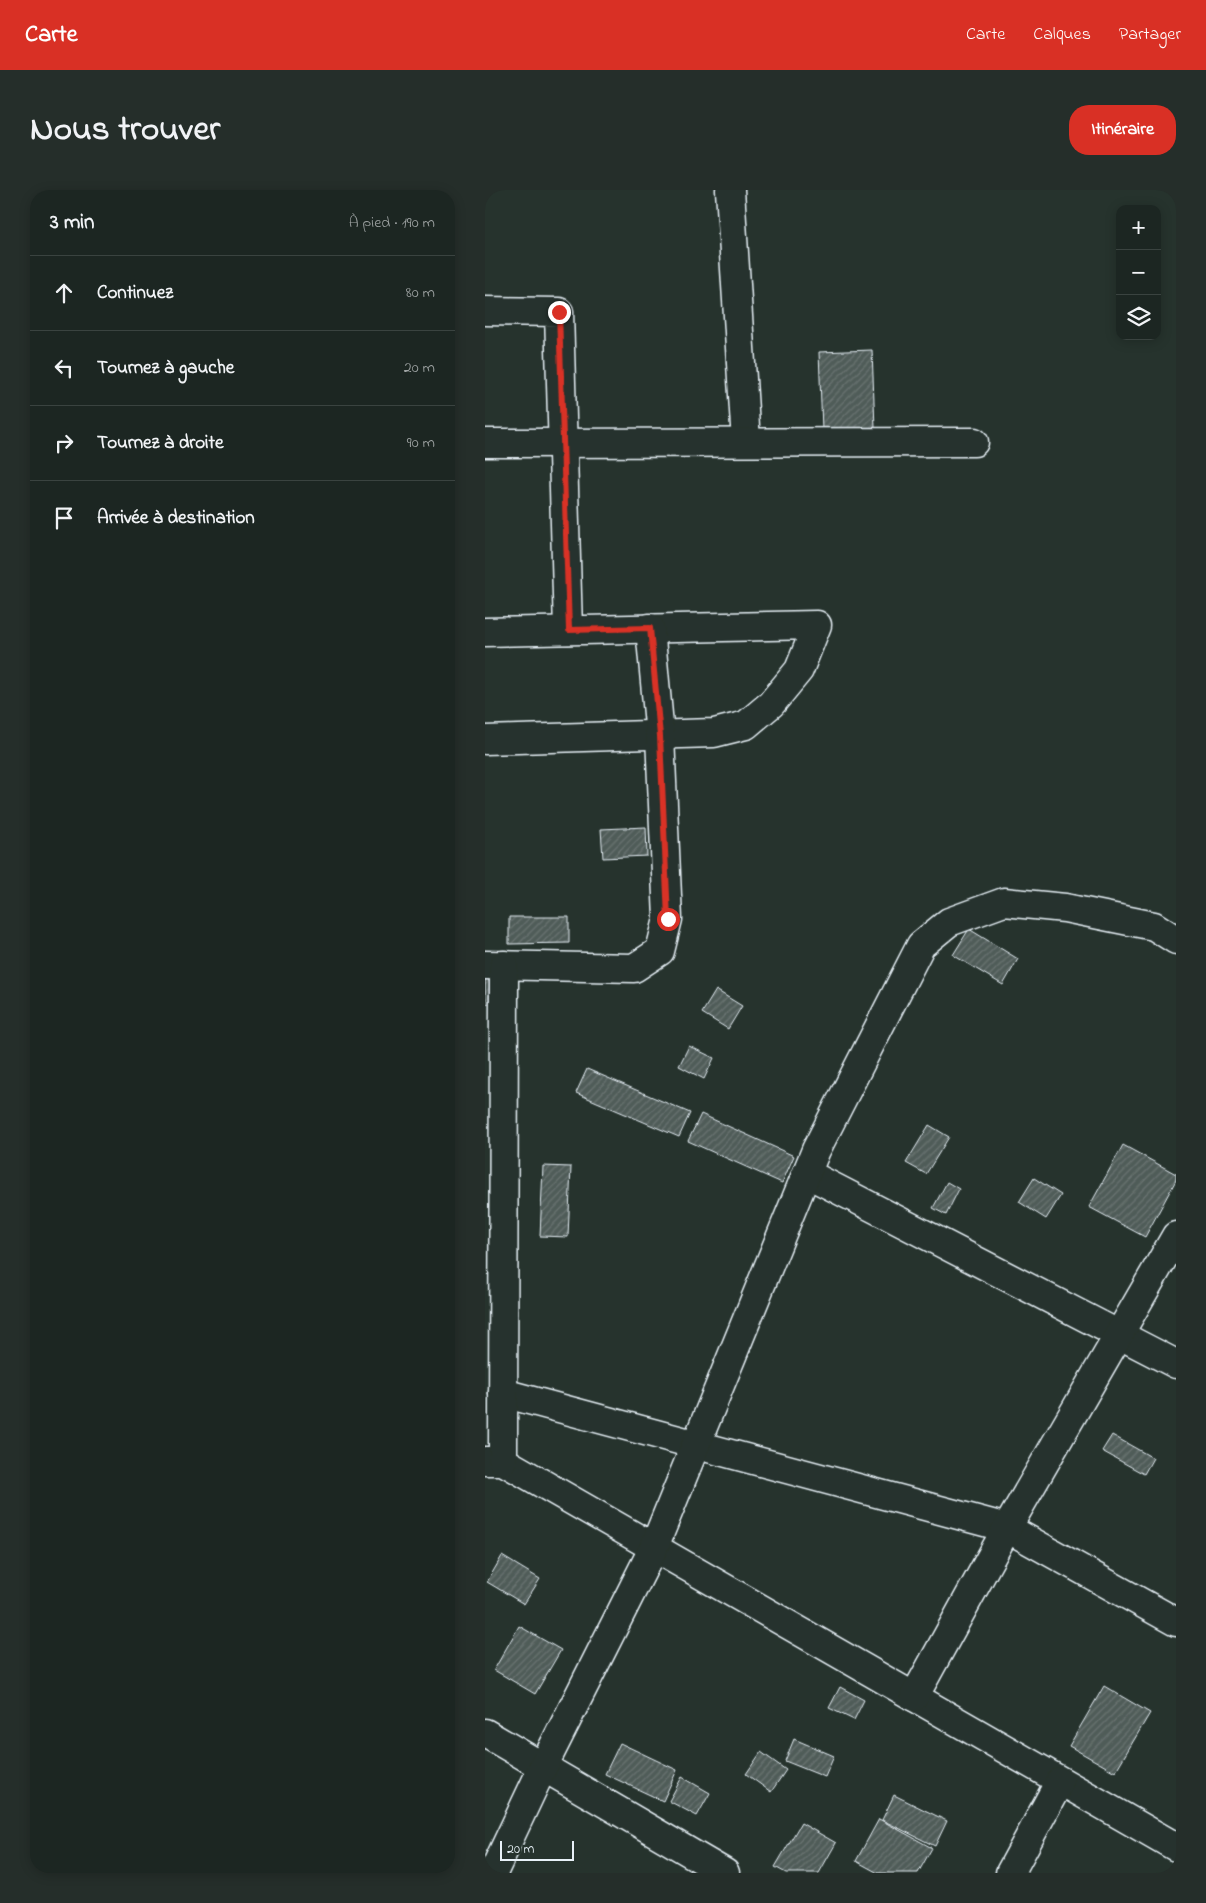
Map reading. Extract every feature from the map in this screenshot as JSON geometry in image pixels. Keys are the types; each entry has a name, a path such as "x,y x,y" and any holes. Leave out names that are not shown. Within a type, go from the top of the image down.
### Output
{"street":[{"path":"730,190 746,442"},
{"path":"485,311 559,312 569,630"},
{"path":"485,443 974,442"},
{"path":"485,632 817,625 799,670 771,704 745,725 714,733 485,740"},
{"path":"650,628 660,736 668,919 660,951 634,968 494,965 503,1393 494,1461 654,1547 1176,1847"},
{"path":"493,1873 543,1767 654,1547 808,1174 816,1150 921,945 949,922 1004,902 1065,908 1154,926 1176,940"},
{"path":"808,1174 1176,1364"},
{"path":"914,1697 1007,1528 1176,1236"},
{"path":"503,1393 1007,1528 1176,1622"},
{"path":"485,1733 725,1873"},
{"path":"1010,1873 1060,1781"}],"building":[{"path":"872,350 875,428 822,430 819,352"},
{"path":"646,827 647,856 603,858 601,829"},
{"path":"509,917 569,917 569,943 509,944"},
{"path":"969,929 1018,959 1003,985 953,955"},
{"path":"485,976 494,976 495,1004 485,1004"},
{"path":"716,990 742,1006 728,1029 702,1013"},
{"path":"689,1046 714,1058 704,1079 679,1066"},
{"path":"587,1069 690,1113 679,1137 576,1093"},
{"path":"701,1114 794,1156 782,1183 688,1141"},
{"path":"929,1125 949,1137 926,1174 906,1163"},
{"path":"1123,1145 1176,1174 1176,1180 1145,1237 1089,1207"},
{"path":"543,1166 571,1167 568,1237 540,1236"},
{"path":"1034,1178 1061,1195 1046,1219 1019,1202"},
{"path":"947,1182 959,1189 946,1215 933,1208"},
{"path":"1112,1435 1153,1458 1144,1474 1102,1451"},
{"path":"502,1556 540,1579 524,1604 487,1582"},
{"path":"519,1626 561,1650 535,1694 494,1670"},
{"path":"1104,1686 1150,1713 1115,1772 1069,1746"},
{"path":"840,1687 864,1700 854,1720 829,1708"},
{"path":"794,1739 834,1756 825,1777 785,1761"},
{"path":"620,1743 677,1770 663,1801 605,1774"},
{"path":"761,1752 786,1770 771,1792 746,1774"},
{"path":"682,1777 710,1793 697,1816 669,1801"},
{"path":"894,1795 947,1821 935,1846 882,1820"},
{"path":"879,1819 932,1848 918,1873 878,1873 856,1861"},
{"path":"801,1823 836,1843 819,1873 786,1873 775,1867"}],"route":[{"path":"559,312 569,630 650,628 660,736 668,919"}]}
